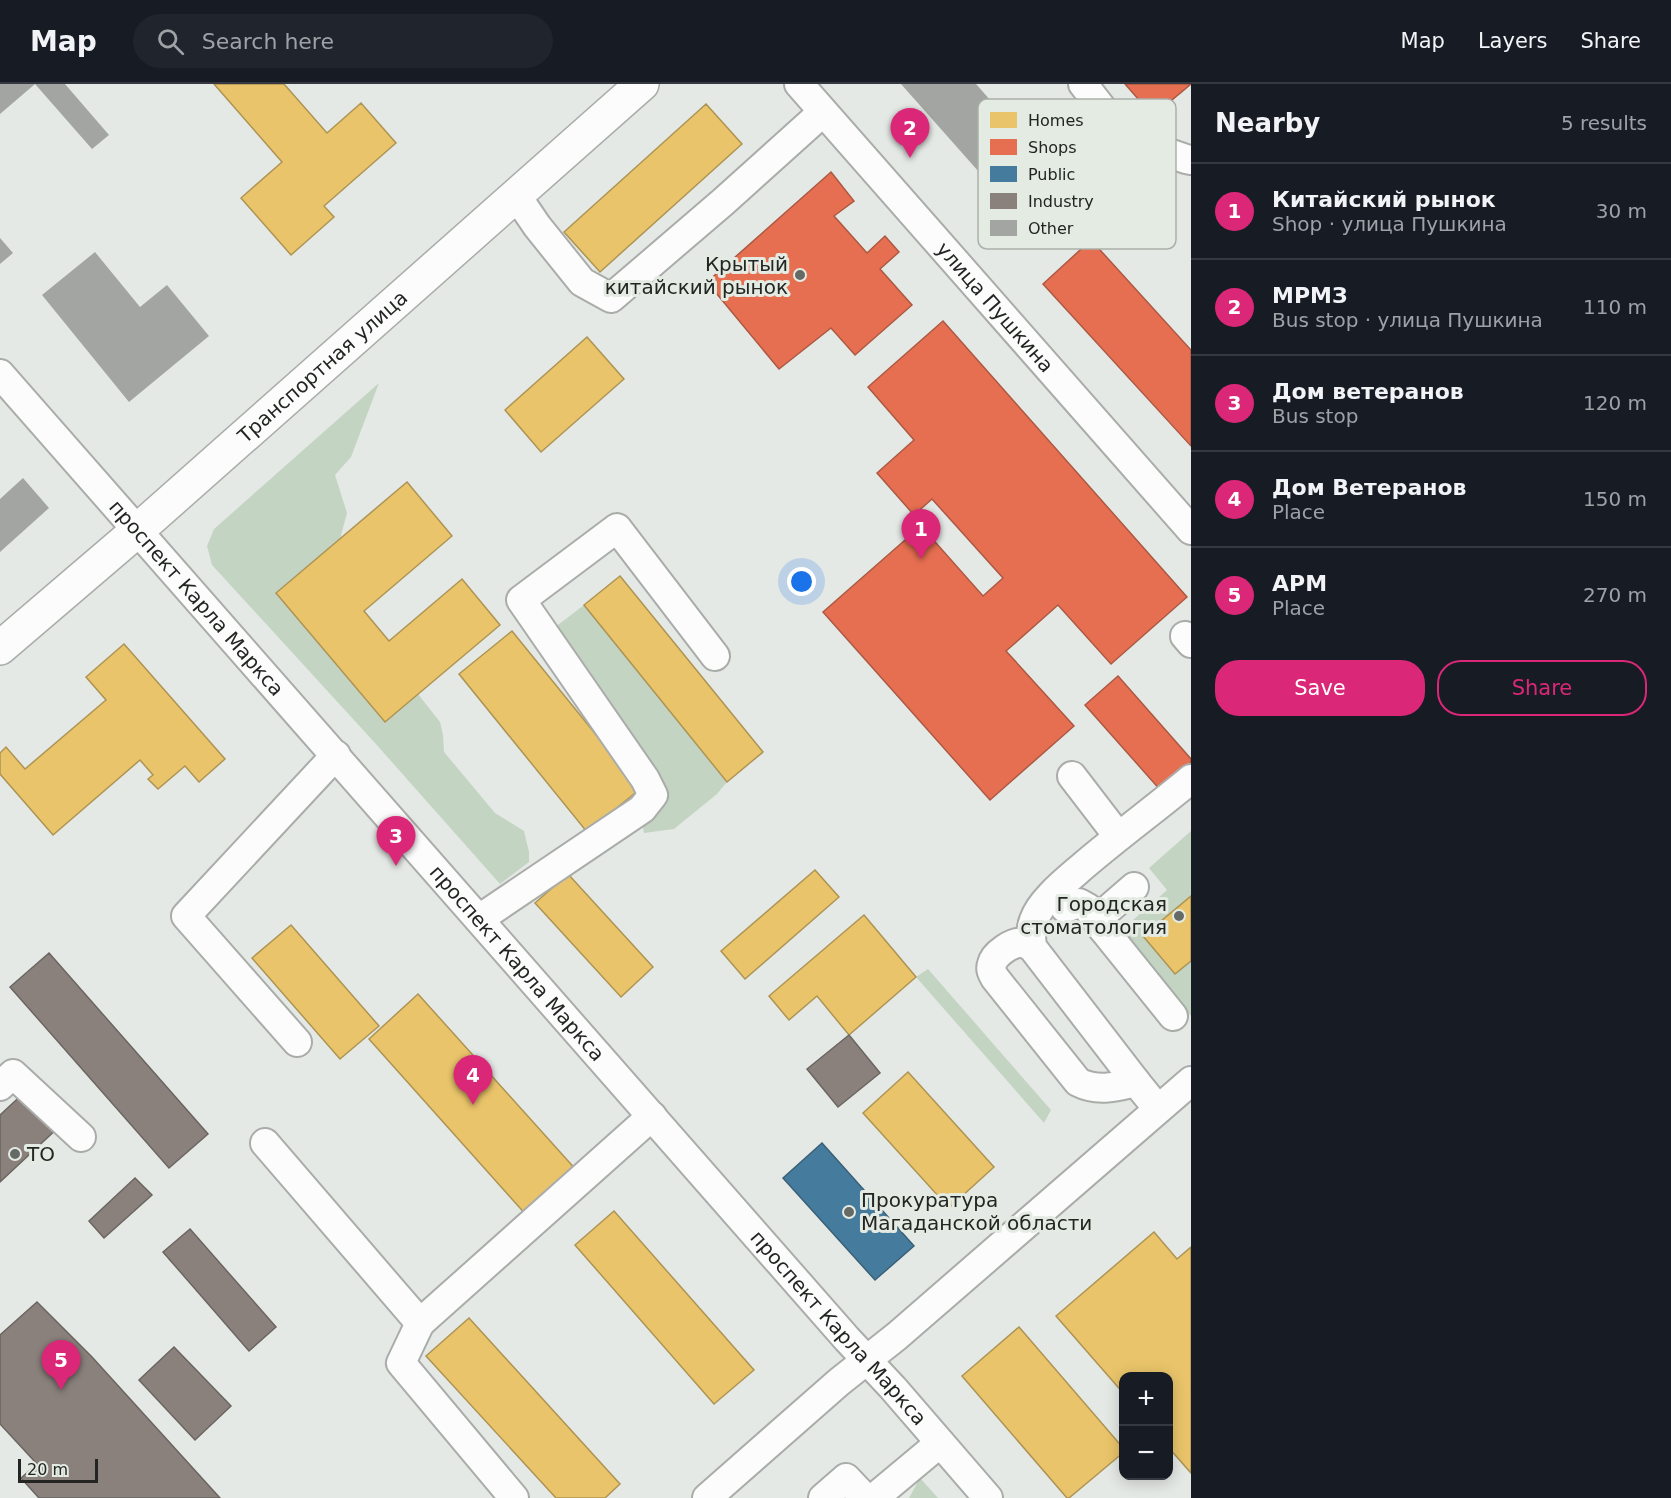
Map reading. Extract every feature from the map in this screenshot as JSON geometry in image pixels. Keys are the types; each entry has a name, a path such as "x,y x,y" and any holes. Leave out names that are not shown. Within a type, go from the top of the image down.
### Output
{"main road":[{"name":"Транспортная улица","path":"0,648 138,530 642,84"}],"street":[{"name":"улица Пушкина","path":"799,84 1191,530"},
{"path":"1083,84 1095,99"},
{"path":"516,195 537,226 582,282 611,298 823,112"},
{"path":"1176,156 1191,160"},
{"name":"проспект Карла Маркса","path":"0,374 988,1498"},
{"path":"479,919 642,808 653,795 645,779 521,600 617,528 715,656"},
{"path":"297,1042 186,916 336,755"},
{"path":"1072,776 1118,836"},
{"path":"1032,947 1030,934 1034,919 1041,907 1065,881 1191,779"},
{"path":"1103,929 1101,920 1104,913 1134,887"},
{"path":"1065,908 1079,903 1088,908 1173,1016"},
{"path":"1136,1083 1090,1088 1078,1083 995,978 991,966 995,957 1014,944 1025,943 1032,947 1158,1109"},
{"path":"0,1086 13,1074 81,1137"},
{"path":"707,1498 1191,1081"},
{"path":"514,1498 401,1363 420,1323 652,1116"},
{"path":"266,1143 420,1323"},
{"path":"874,1498 940,1443"},
{"path":"823,1498 846,1478 865,1498"}],"green space":[{"path":"379,383 351,457 335,475 347,513 340,539 276,594 385,722 418,694 440,722 444,752 495,813 524,831 529,862 500,884 212,565 207,546 214,529"},
{"path":"584,605 727,782 717,794 674,829 644,833 641,817 661,798 554,628"},
{"path":"1191,831 1191,896 1175,974 1191,961 1191,1016 1123,934 1124,928 1167,890 1149,868"},
{"path":"928,969 1051,1110 1044,1123 916,977"},
{"path":"920,1478 938,1498 909,1498"}],"building: Homes":[{"path":"214,84 284,84 327,133 361,103 396,143 324,206 334,217 291,255 241,198 282,162"},
{"path":"706,104 742,144 600,272 564,232"},
{"path":"587,337 624,379 541,452 505,410"},
{"path":"407,482 452,536 364,611 389,641 462,579 500,625 385,722 276,593"},
{"path":"620,576 763,752 727,782 584,605"},
{"path":"512,631 640,789 587,832 459,674"},
{"path":"124,644 225,759 199,782 185,766 158,789 148,779 153,775 140,760 53,835 0,774 0,753 6,747 25,769 106,700 86,677"},
{"path":"815,870 839,897 745,979 721,951"},
{"path":"568,874 653,967 621,997 535,903"},
{"name":"Городская стоматология","path":"1191,896 1191,961 1175,974 1143,936"},
{"path":"864,915 916,977 849,1035 817,996 789,1020 769,996"},
{"path":"291,925 379,1026 340,1059 252,958"},
{"path":"418,994 578,1172 528,1217 369,1039"},
{"path":"908,1072 994,1167 949,1208 863,1113"},
{"path":"614,1211 754,1370 714,1404 575,1245"},
{"path":"1154,1232 1177,1259 1191,1247 1191,1473 1173,1453 1173,1372 1119,1372 1119,1388 1056,1316"},
{"path":"469,1318 620,1484 605,1498 556,1498 426,1356"},
{"path":"1019,1327 1119,1443 1119,1456 1067,1498 962,1376"}],"building: Shops":[{"path":"1125,84 1191,84 1173,99 1138,99"},
{"name":"Крытый китайский рынок","path":"831,172 854,201 834,216 867,253 885,236 899,252 880,269 912,305 855,355 831,328 779,369 707,282"},
{"path":"1081,249 1099,249 1191,350 1191,446 1043,284"},
{"path":"943,321 1187,597 1111,664 1058,605 1006,651 1074,726 990,800 823,612 921,526 983,596 1003,578 932,499 914,515 877,473 914,440 868,387"},
{"path":"1118,676 1191,759 1191,767 1162,792 1085,705"}],"building: Public":[{"name":"Прокуратура Магаданской области","path":"822,1143 914,1246 875,1280 783,1178"}],"building: Industry":[{"path":"49,953 208,1134 169,1168 10,987"},
{"path":"849,1035 880,1073 838,1107 807,1069"},
{"name":"ТО","path":"27,1090 61,1125 0,1182 0,1115"},
{"path":"135,1178 152,1195 104,1238 89,1221"},
{"path":"190,1229 276,1327 249,1351 163,1252"},
{"path":"37,1302 92,1357 220,1498 39,1498 21,1478 37,1464 0,1424 0,1335"},
{"path":"174,1347 231,1406 195,1440 139,1380"}],"building: Other":[{"path":"0,84 35,84 0,114"},
{"path":"35,84 65,84 109,135 92,149"},
{"path":"901,84 976,84 989,99 978,99 978,171"},
{"path":"0,238 13,253 0,264"},
{"path":"95,252 140,307 167,285 209,336 129,402 42,295"},
{"path":"23,478 49,508 0,552 0,499"}],"place":[{"name":"МРМЗ","path":"910,158"},
{"name":"Крытый китайский рынок","path":"800,275"},
{"name":"Китайский рынок","path":"921,559"},
{"name":"Дом ветеранов","path":"396,866"},
{"name":"Городская стоматология","path":"1179,916"},
{"name":"Дом Ветеранов","path":"473,1105"},
{"name":"ТО","path":"15,1154"},
{"name":"Прокуратура Магаданской области","path":"849,1212"},
{"name":"АРМ","path":"61,1390"}]}
